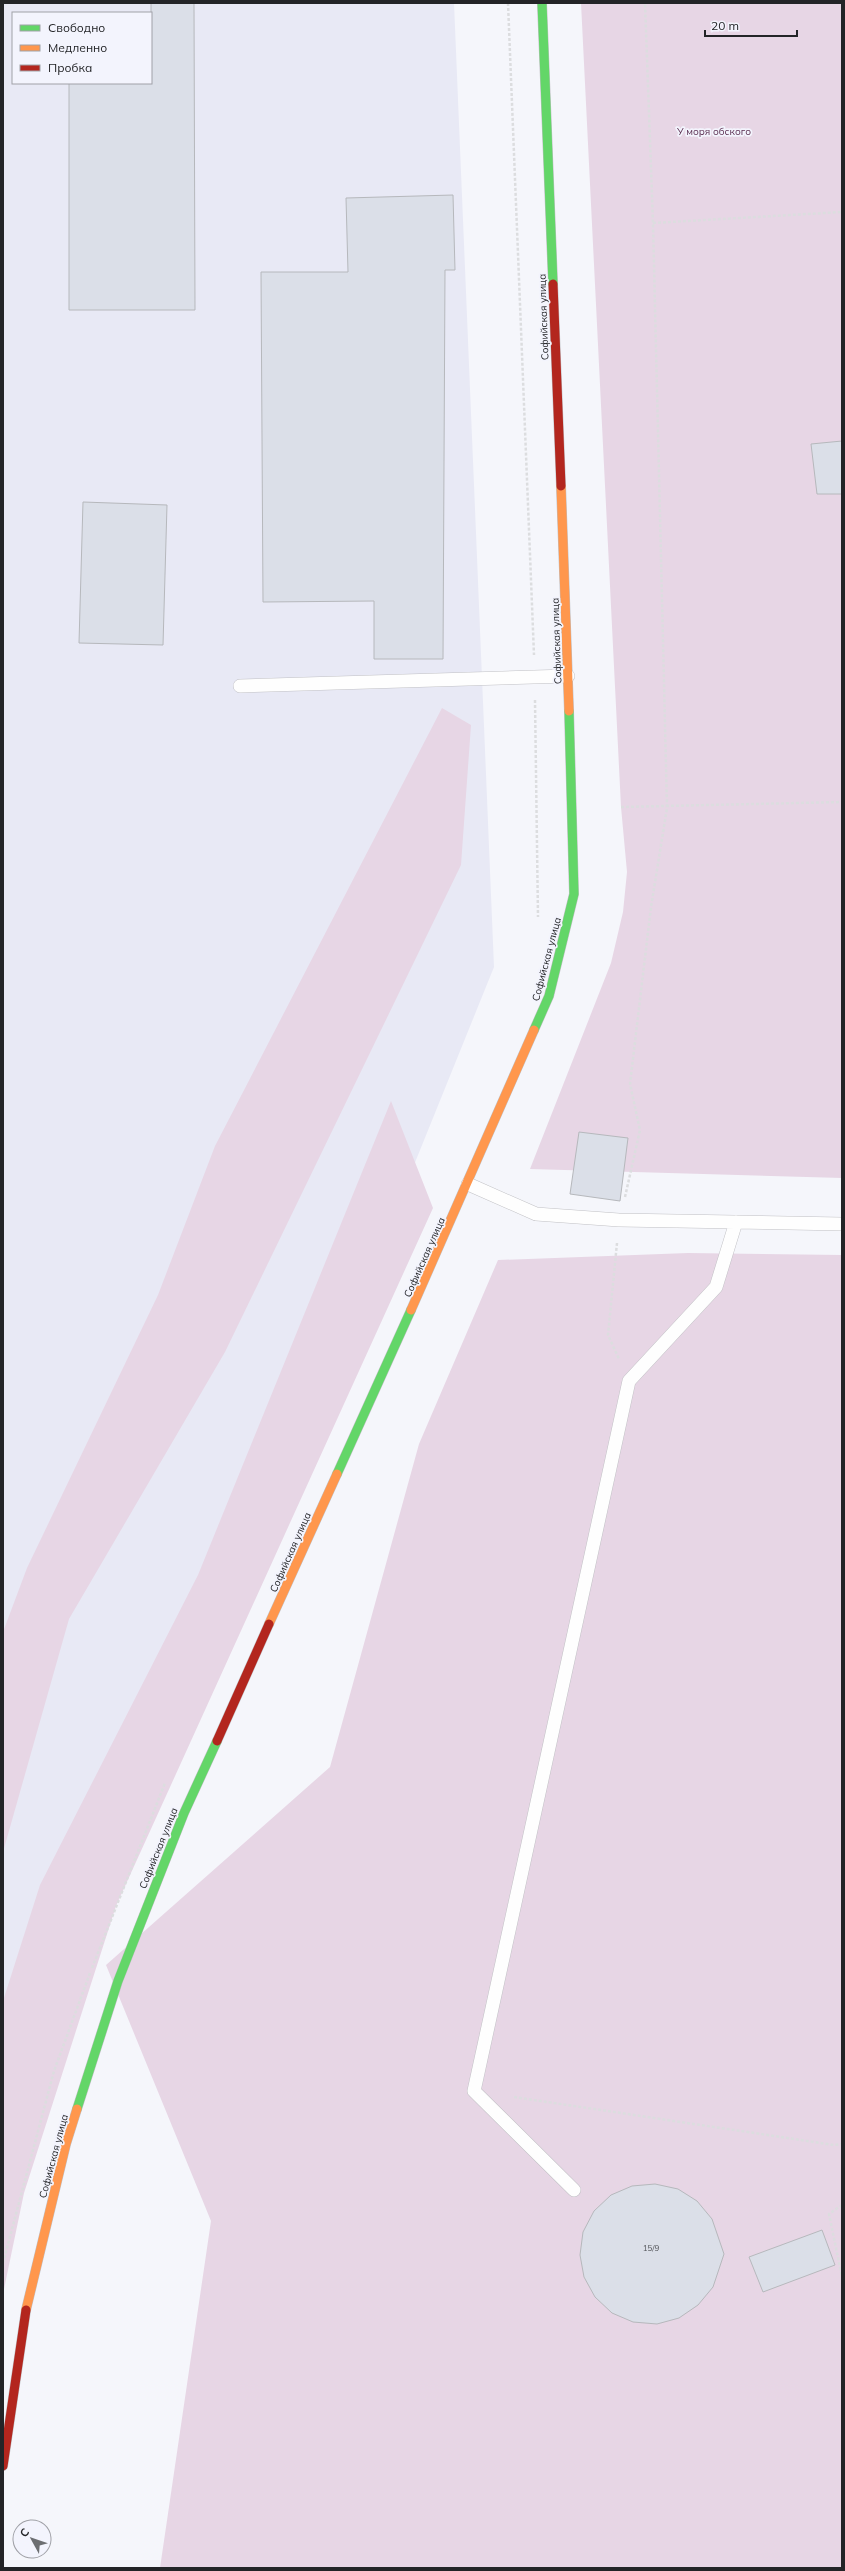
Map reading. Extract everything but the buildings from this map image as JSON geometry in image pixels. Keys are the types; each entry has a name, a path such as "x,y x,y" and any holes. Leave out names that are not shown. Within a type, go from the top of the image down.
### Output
{"main road":[{"name":"Софийская улица","path":"3,2466 26,2310 66,2144 118,1982 184,1813 468,1184 549,996 574,894 568,676 542,3"}],"lane":[{"path":"240,686 568,676"},
{"path":"468,1184 536,1214 619,1220 842,1224"},
{"path":"574,2190 474,2091 629,1381 716,1287 736,1222"}],"path":[{"path":"508,3 534,677 538,800 538,920"},
{"path":"629,1381 608,1335 619,1220 640,1130 630,1084 651,907 667,808 654,223 645,3"},
{"path":"654,223 842,212"},
{"path":"621,807 667,808 842,802"},
{"path":"3,2263 54,2071 103,1936 168,1776"},
{"path":"513,2097 826,2144 842,2144"},
{"path":"842,2205 829,2214 842,2277"}],"shaded area":[{"path":"3,3 454,3 494,967 3,2182"}],"green space":[{"name":"У моря обского","path":"581,3 842,3 842,1178 530,1169 611,963 623,912 627,872 621,807"},
{"path":"442,708 471,725 461,865 225,1352 69,1619 3,1852 3,1632 27,1568 158,1295 215,1146"},
{"path":"391,1101 433,1208 116,1906 24,2193 3,2294 3,2001 40,1885 198,1575"},
{"path":"688,1253 842,1255 842,2568 160,2568 211,2221 106,1965 330,1767 419,1444 498,1260"}],"traffic: fast":[{"path":"542,3 553,284"},
{"path":"534,1030 549,996 574,894 569,711"},
{"path":"337,1474 411,1310"},
{"path":"77,2109 118,1981 184,1813 217,1741"}],"traffic: slow":[{"path":"561,486 569,711"},
{"path":"411,1310 534,1030"},
{"path":"269,1624 337,1474"},
{"path":"26,2310 66,2144 77,2109"}],"traffic: jam":[{"path":"553,284 561,486"},
{"path":"217,1741 269,1624"},
{"path":"3,2466 26,2310"}]}
